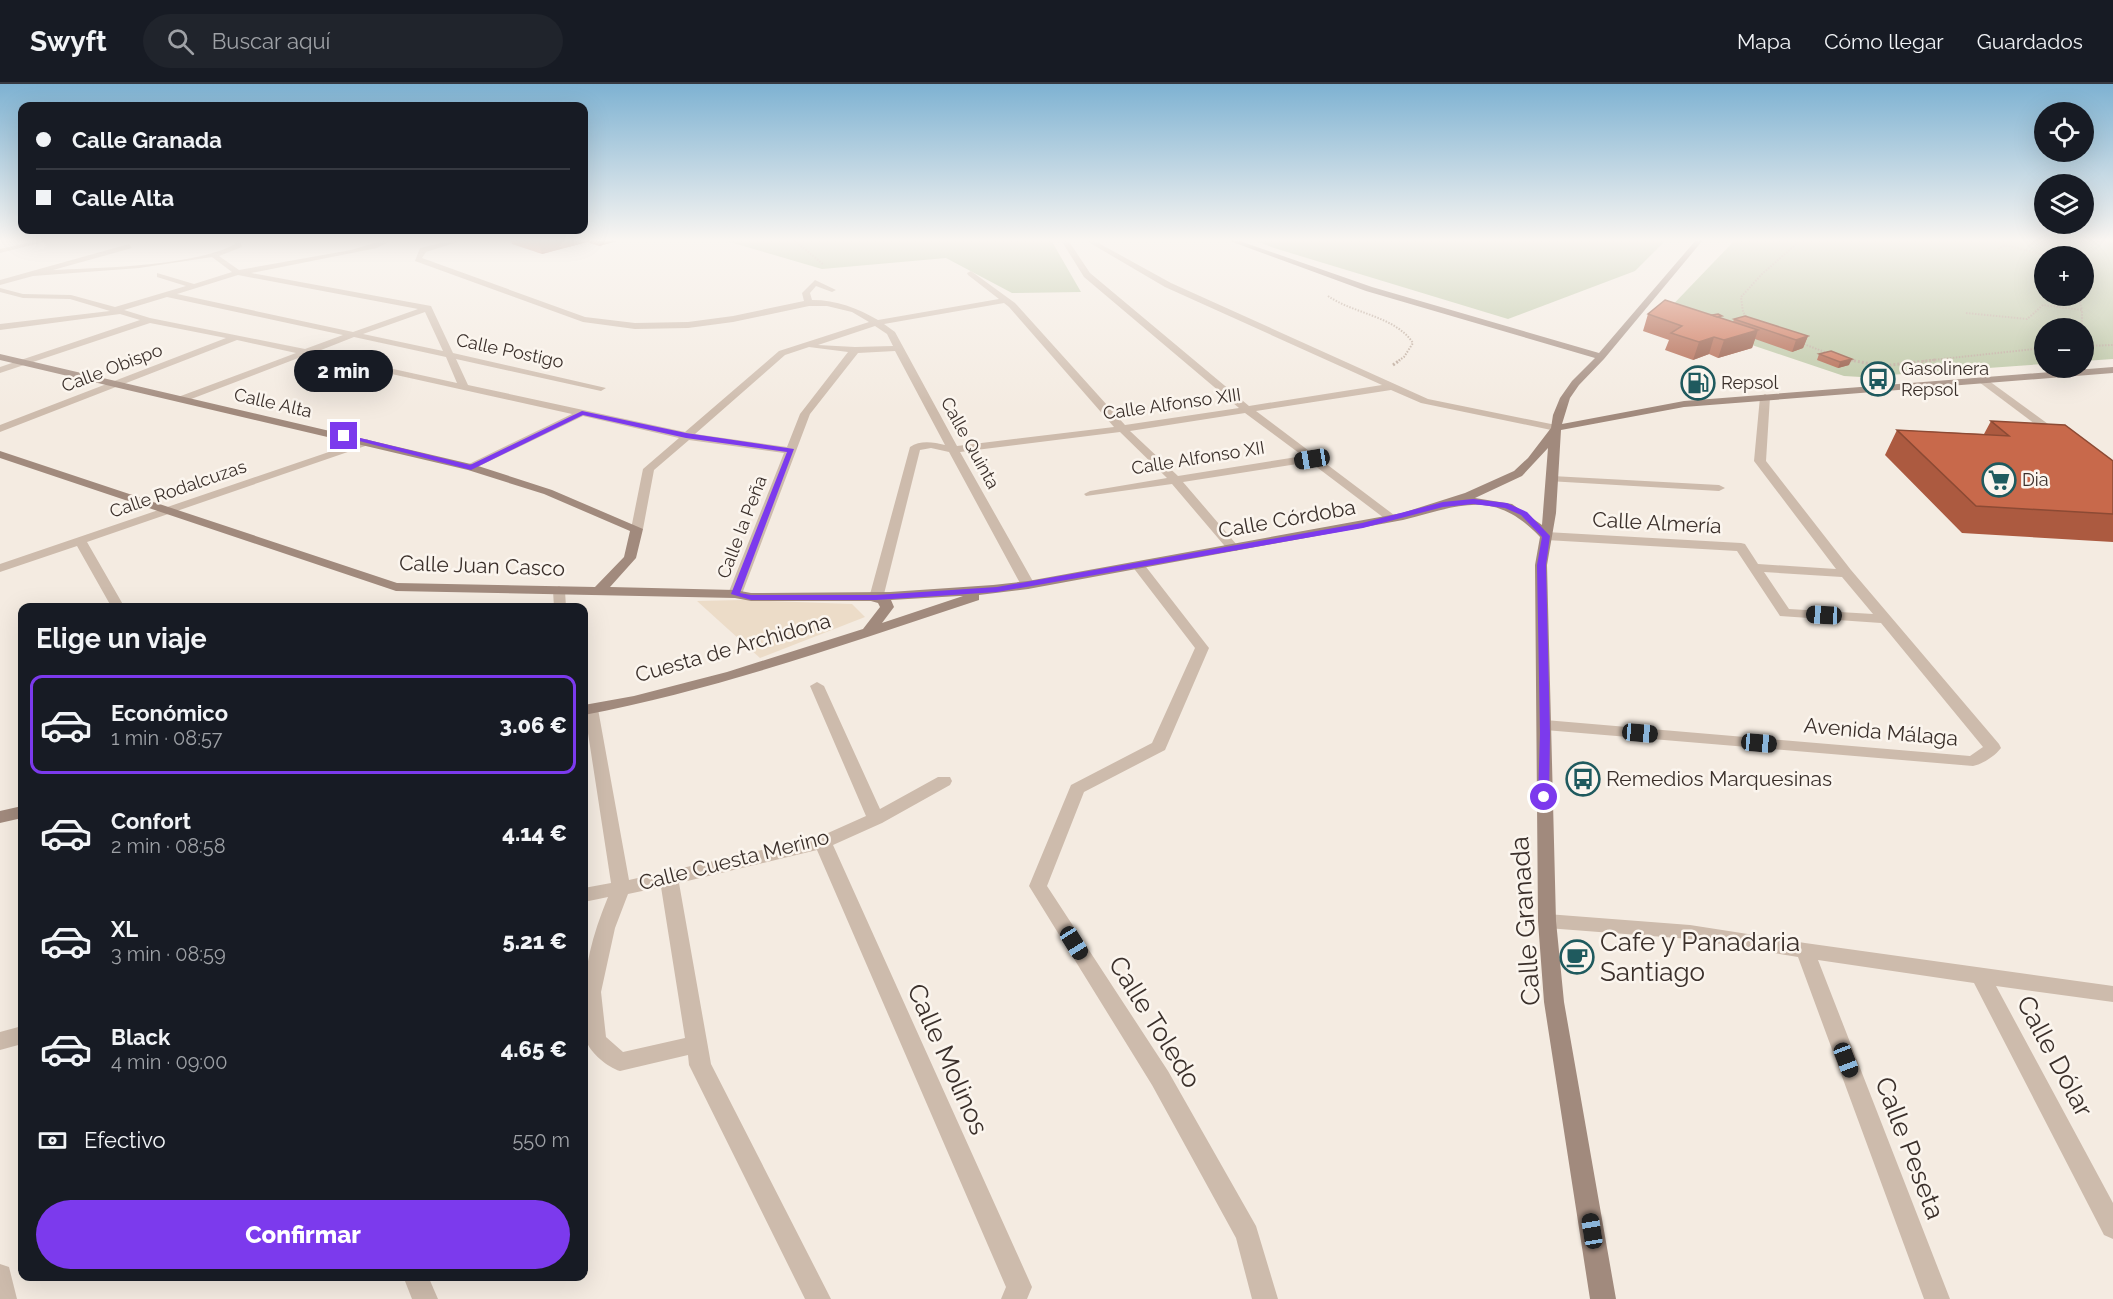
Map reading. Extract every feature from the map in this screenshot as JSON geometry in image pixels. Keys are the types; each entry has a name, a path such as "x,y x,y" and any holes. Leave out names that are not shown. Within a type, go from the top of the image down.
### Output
{"street":[{"path":"56,297 71,297 149,320 686,435 791,451"},
{"path":"0,327 118,311 158,297"},
{"name":"Calle Postigo","path":"178,297 601,388"},
{"path":"367,297 428,308"},
{"name":"Calle Quinta","path":"521,297 582,319 634,326 688,325 733,319 809,303 827,303 855,310 891,332 1028,585"},
{"path":"807,297 809,303"},
{"path":"1002,297 1122,429 1175,480 1233,548"},
{"path":"1113,297 1248,410 1392,518"},
{"path":"1194,297 1425,401 1556,428 1684,404 2113,370"},
{"path":"1395,297 1600,357"},
{"path":"1556,428 1564,398 1652,297"},
{"path":"599,591 630,558 649,469 782,353 876,323 1006,300"},
{"path":"182,399 306,354 354,333 428,308"},
{"path":"428,308 464,388"},
{"path":"0,370 149,320"},
{"name":"Calle Obispo","path":"0,429 236,337"},
{"path":"804,346 855,350 899,348"},
{"name":"Calle la Peña","path":"735,594 806,414 855,350"},
{"name":"Calle Alta","path":"0,357 120,383 471,467 548,492 637,529"},
{"path":"1982,380 2065,442"},
{"name":"Calle Alfonso XIII","path":"876,597 915,447 931,445 953,450 1122,429 1395,386"},
{"name":"Avenida Málaga","path":"1545,725 1973,761 1993,748 1846,573 1760,461 1765,397"},
{"path":"471,467 582,413"},
{"name":"Calle Granada","path":"1556,428 1546,536 1541,565 1546,921 1554,1002 1603,1299"},
{"name":"Calle Córdoba","path":"997,589 1138,566 1392,518 1443,504 1460,499 1528,466 1556,428"},
{"name":"Calle Rodalcuzas","path":"0,568 367,442"},
{"name":"Calle Juan Casco","path":"0,454 396,586 735,594 751,597 876,597 997,589"},
{"name":"Calle Alfonso XII","path":"1090,494 1312,459"},
{"path":"1552,479 1719,488"},
{"path":"1443,504 1473,502 1507,506 1524,514 1546,536"},
{"name":"Calle Almería","path":"1546,536 1741,547 1754,568"},
{"path":"81,542 115,603"},
{"name":"Calle Toledo","path":"1138,566 1202,648 1159,746 1077,789 1038,886 1160,1078 1247,1234 1265,1299"},
{"path":"1754,568 1846,573"},
{"path":"1754,568 1785,613 1884,618"},
{"name":"Cuesta de Archidona","path":"588,710 648,698 747,670 997,589"},
{"path":"861,633 886,610 886,602 876,597"},
{"path":"817,686 876,819"},
{"path":"588,715 621,887 605,928 591,992 590,1043 620,1062 696,1044"},
{"name":"Calle Cuesta Merino","path":"588,894 669,879 823,842 876,819 944,781"},
{"path":"0,817 18,813"},
{"name":"Calle Molinos","path":"823,842 1019,1287 1014,1299"},
{"path":"669,879 700,1065 818,1299"},
{"path":"1546,921 1690,932 1805,951 2113,994"},
{"name":"Calle Peseta","path":"1805,951 1937,1299"},
{"name":"Calle Dólar","path":"1981,976 2113,1227"},
{"path":"0,1041 18,1036"},
{"path":"0,1276 4,1299"},
{"path":"417,1281 425,1299"}],"lane":[{"path":"559,590 560,603"}],"path":[{"path":"1329,297 1336,303 1356,313 1397,326 1410,336 1413,342 1404,357 1383,371 1369,375"},
{"path":"1741,297 1743,312 1751,321"},
{"path":"1966,313 2027,319 2043,305 2082,310"},
{"path":"2081,306 2082,318"},
{"path":"1799,342 1869,365 2034,349"},
{"path":"2094,346 2113,345"}],"green space":[{"path":"1435,297 1567,297 1508,319"},
{"path":"1681,297 2034,297 2034,306 2094,306 2094,297 2113,297 2113,359 2094,360 2094,318 2034,318 2034,365 1861,377 1844,376 1663,315"}],"shaded area":[{"path":"742,600 852,604 865,617 760,658 697,601"}],"building":[{"path":"1665,300 1758,330 1724,340 1714,337 1699,342 1671,333 1682,326 1648,314"},
{"path":"1745,316 1808,336 1796,340 1734,319"},
{"path":"1831,351 1852,359 1840,362 1819,354"},
{"path":"1991,421 2065,425 2113,461 2113,514 1976,506 1897,430 2009,436"}],"place":[{"name":"Gasolinera Repsol","path":"1878,379"},
{"name":"Repsol","path":"1698,383"},
{"name":"Dia","path":"1999,480"},
{"name":"Remedios Marquesinas","path":"1583,779"},
{"name":"Cafe y Panadaria Santiago","path":"1577,957"}],"route":[{"path":"344,436 471,467 582,413 686,435 791,451 735,594 751,597 876,597 997,589 1363,525 1443,504 1484,502 1507,506 1524,514 1546,536 1541,565 1545,734 1544,797"}]}
